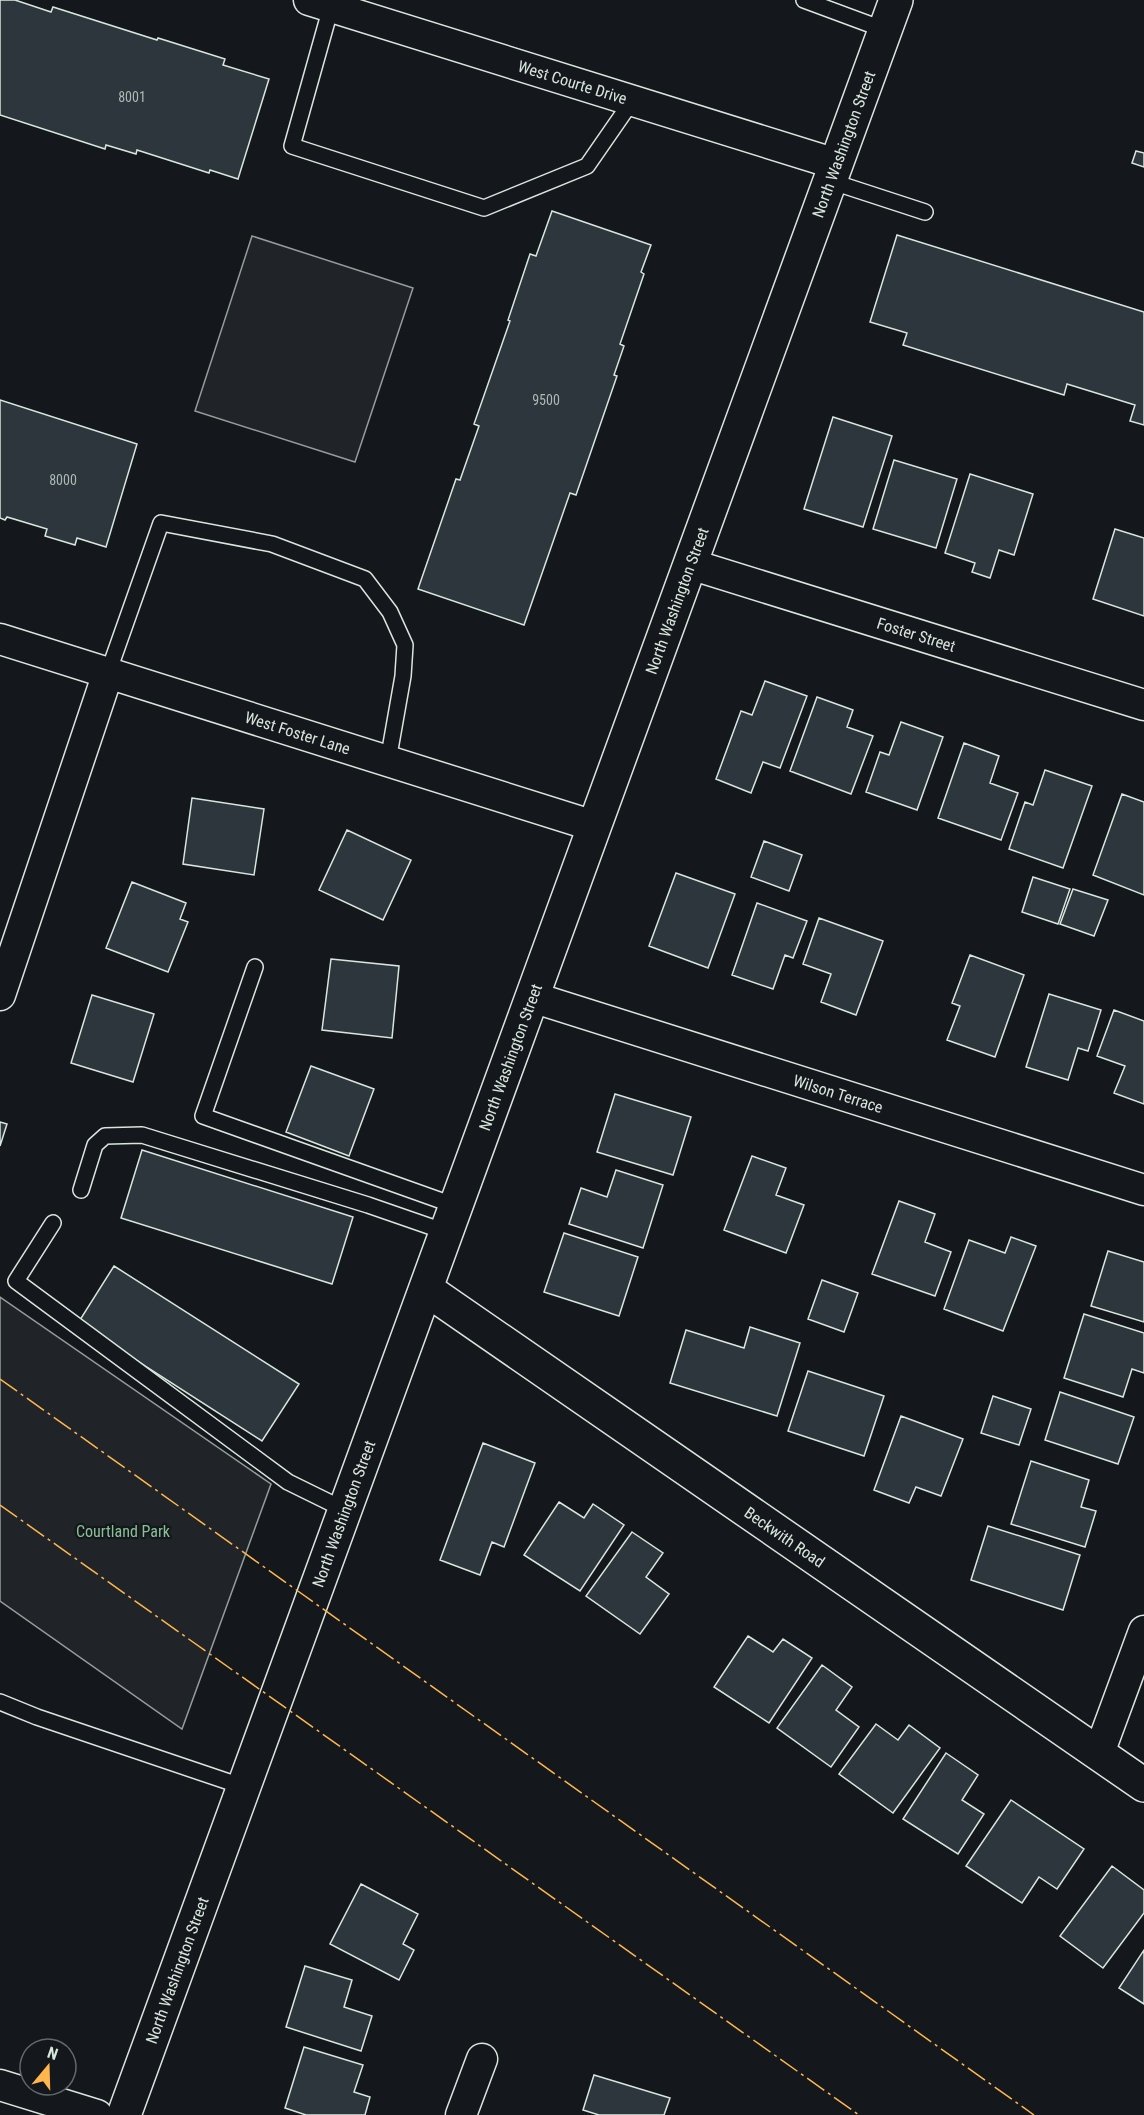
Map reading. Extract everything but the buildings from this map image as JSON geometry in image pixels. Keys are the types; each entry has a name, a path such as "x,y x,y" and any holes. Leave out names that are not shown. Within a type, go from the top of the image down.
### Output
{"street":[{"name":"West Courte Drive","path":"320,4 632,101 833,172"},
{"name":"North Washington Street","path":"124,2115 890,15"},
{"name":"Foster Street","path":"690,564 1144,705"},
{"name":"West Foster Lane","path":"0,639 594,826"},
{"path":"0,995 108,673"},
{"name":"Wilson Terrace","path":"532,997 1144,1191"},
{"name":"Beckwith Road","path":"426,1289 1144,1785"},
{"path":"1099,1753 1144,1631"},
{"path":"461,2115 482,2059"},
{"path":"0,2085 97,2115"}],"lane":[{"path":"804,0 890,15"},
{"path":"320,4 292,146 484,208 587,166 632,101"},
{"path":"833,172 925,212"},
{"path":"108,673 160,523 272,544 365,579 390,612 405,645 403,676 388,761"},
{"path":"255,967 202,1116 451,1219"},
{"path":"81,1190 95,1145 105,1136 142,1135 368,1205 451,1219"},
{"path":"53,1223 16,1281 288,1482 345,1509"},
{"path":"0,1702 37,1717 243,1787"}],"green space":[{"path":"252,236 413,288 355,462 195,411"},
{"name":"Courtland Park","path":"0,1297 271,1484 182,1729 0,1601"}],"power":[{"path":"0,1379 1034,2115"},
{"path":"0,1505 859,2115"}]}
